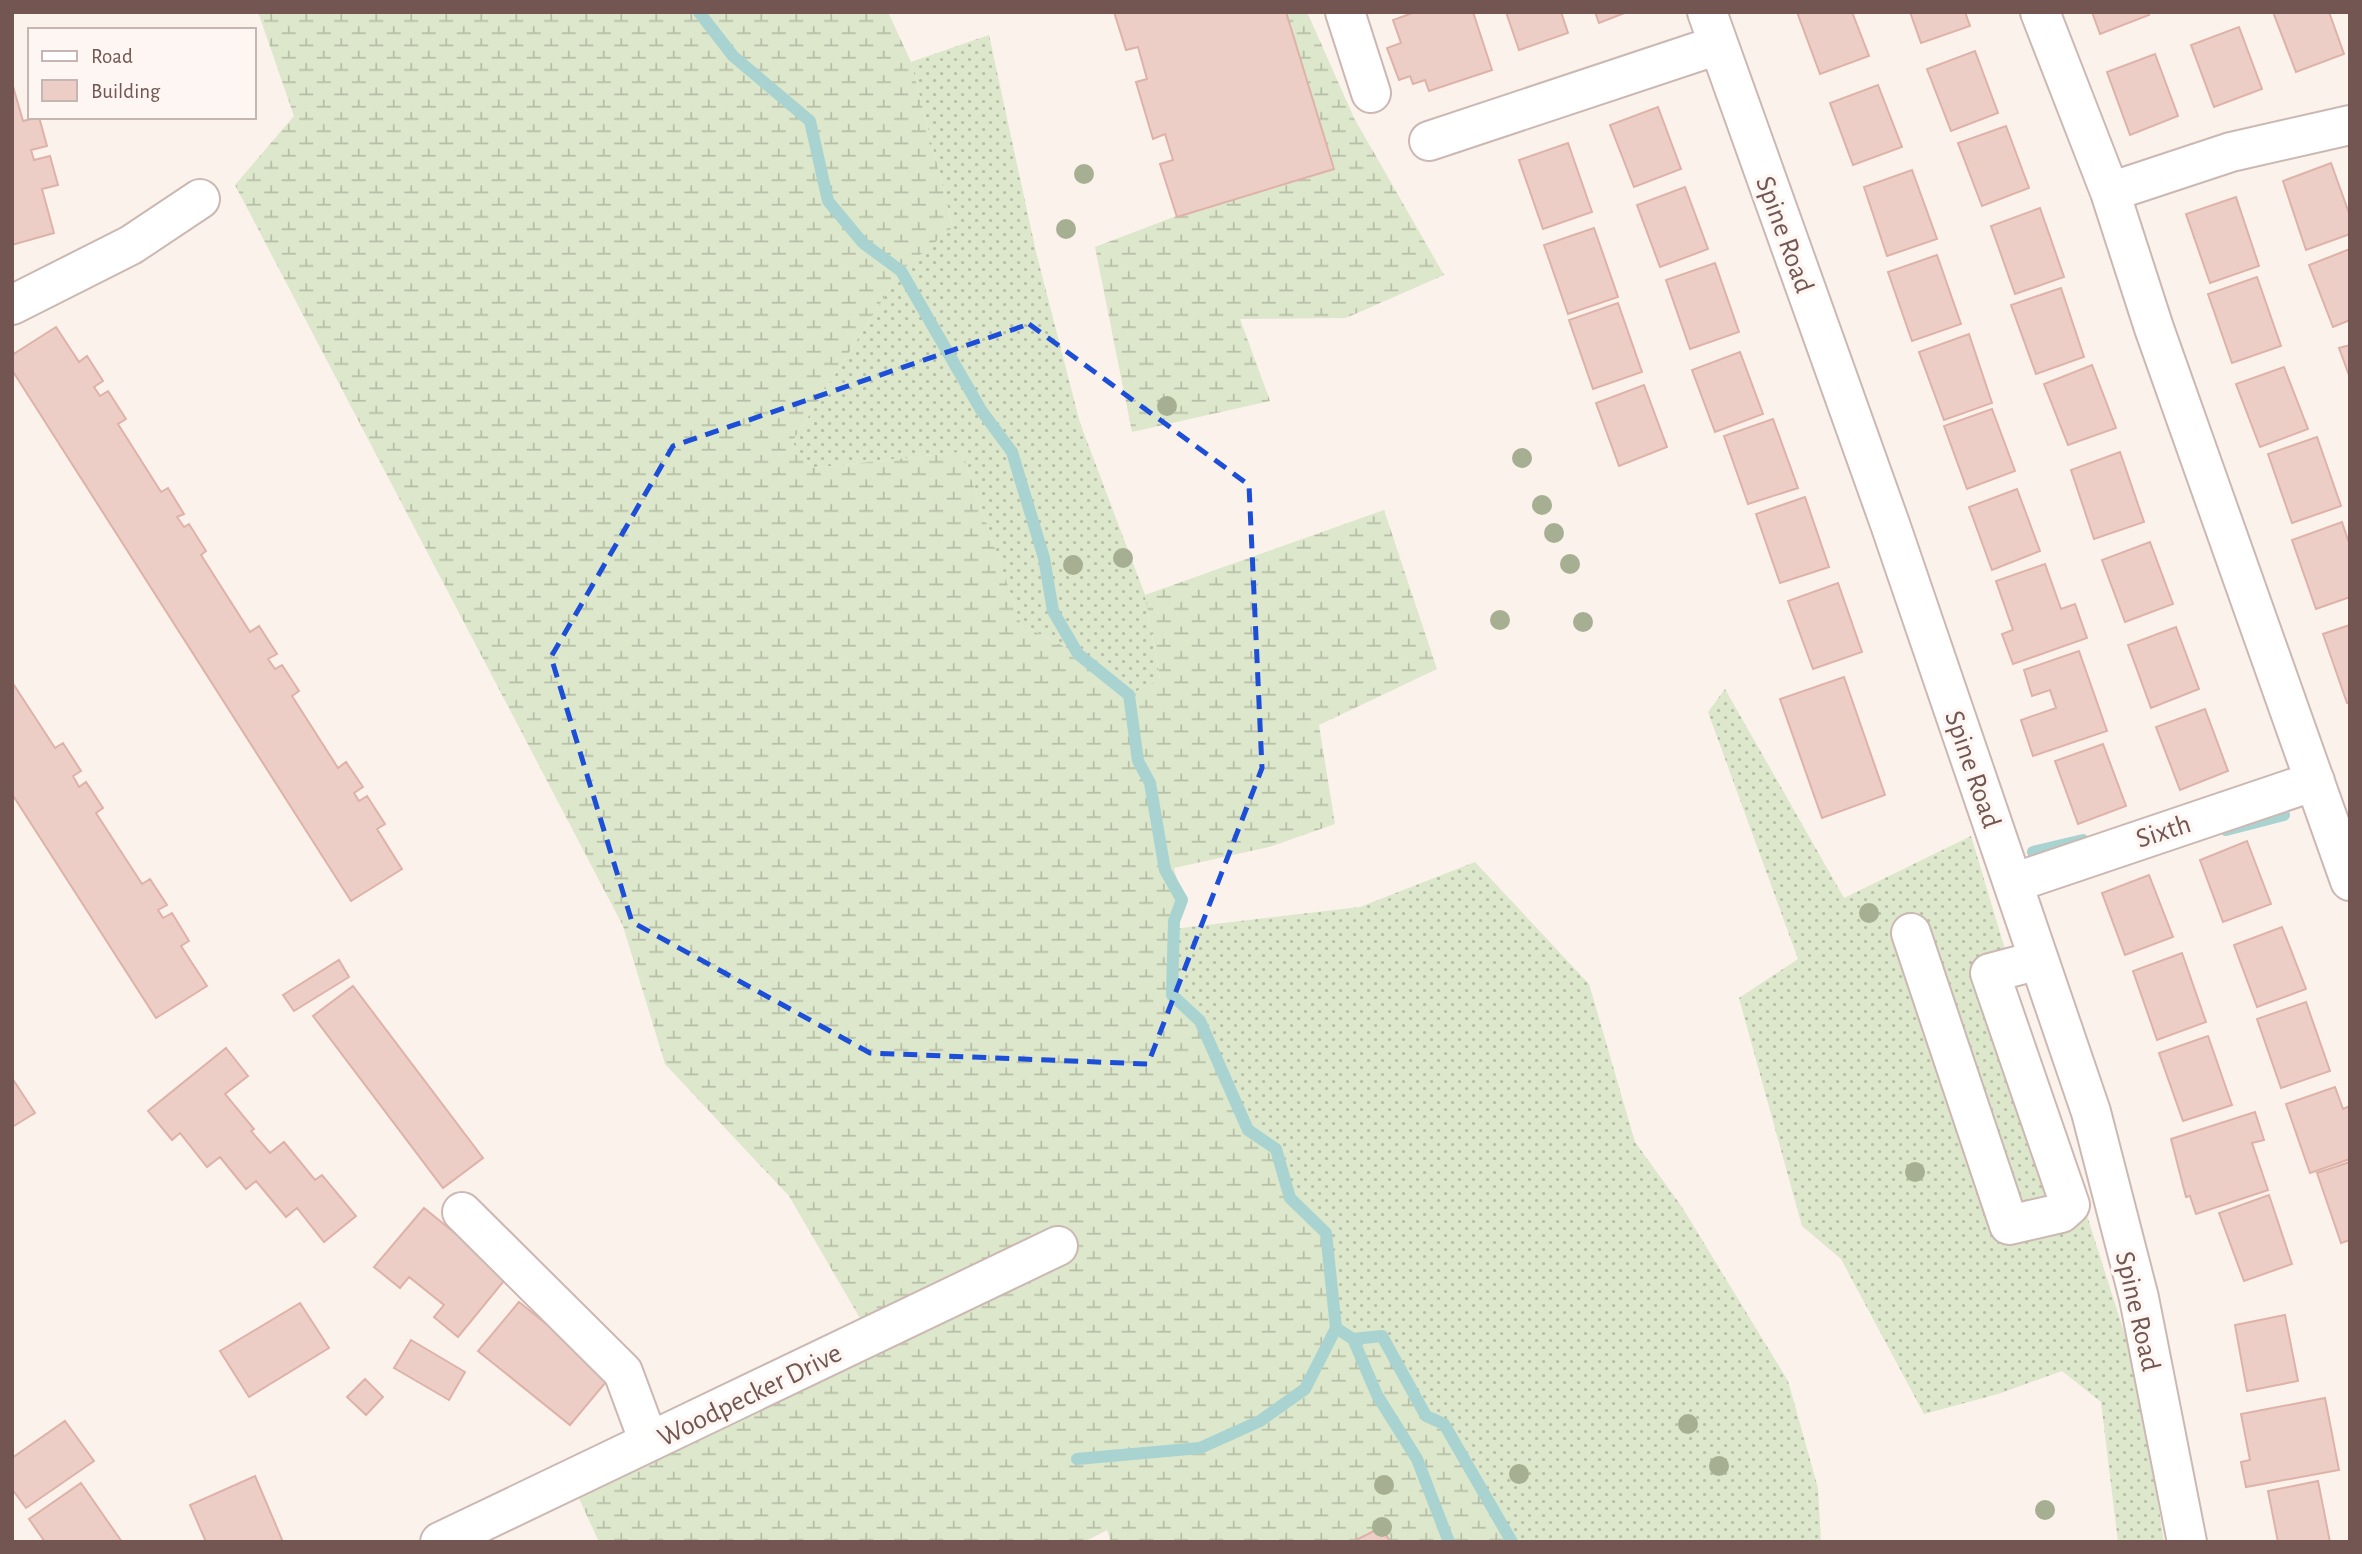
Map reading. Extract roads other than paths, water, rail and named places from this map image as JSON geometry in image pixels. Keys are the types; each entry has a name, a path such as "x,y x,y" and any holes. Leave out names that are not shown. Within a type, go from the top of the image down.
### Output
{"street":[{"path":"1345,12 1371,93"},
{"path":"2040,12 2109,192 2154,328 2350,881"},
{"path":"1429,141 1712,29"},
{"name":"Spine Road","path":"1712,29 1890,524 2091,1112 2138,1298 2187,1542"},
{"path":"2109,192 2231,152 2350,125"},
{"path":"12,305 131,245 200,199"},
{"name":"Sixth","path":"2013,883 2315,781"},
{"path":"1911,933 2009,1225 2061,1213 2070,1205 1990,973 2039,960"},
{"path":"462,1212 623,1372 649,1441"},
{"name":"Woodpecker Drive","path":"440,1542 1058,1246"}],"waterway":[{"path":"699,12 733,56 810,121 828,201 863,243 901,271 981,410 1012,452 1044,558 1053,611 1078,654 1129,695 1138,761 1150,783 1165,870 1182,900 1174,921 1172,995 1200,1021 1248,1130 1276,1149 1290,1198 1326,1233 1336,1328 1353,1339 1382,1336 1426,1416 1444,1424 1512,1542"},
{"path":"2226,830 2284,815"},
{"path":"2033,852 2083,840"},
{"path":"1077,1459 1200,1448 1260,1421 1305,1389 1336,1328"},
{"path":"1353,1339 1377,1395 1417,1459 1449,1542"}]}
